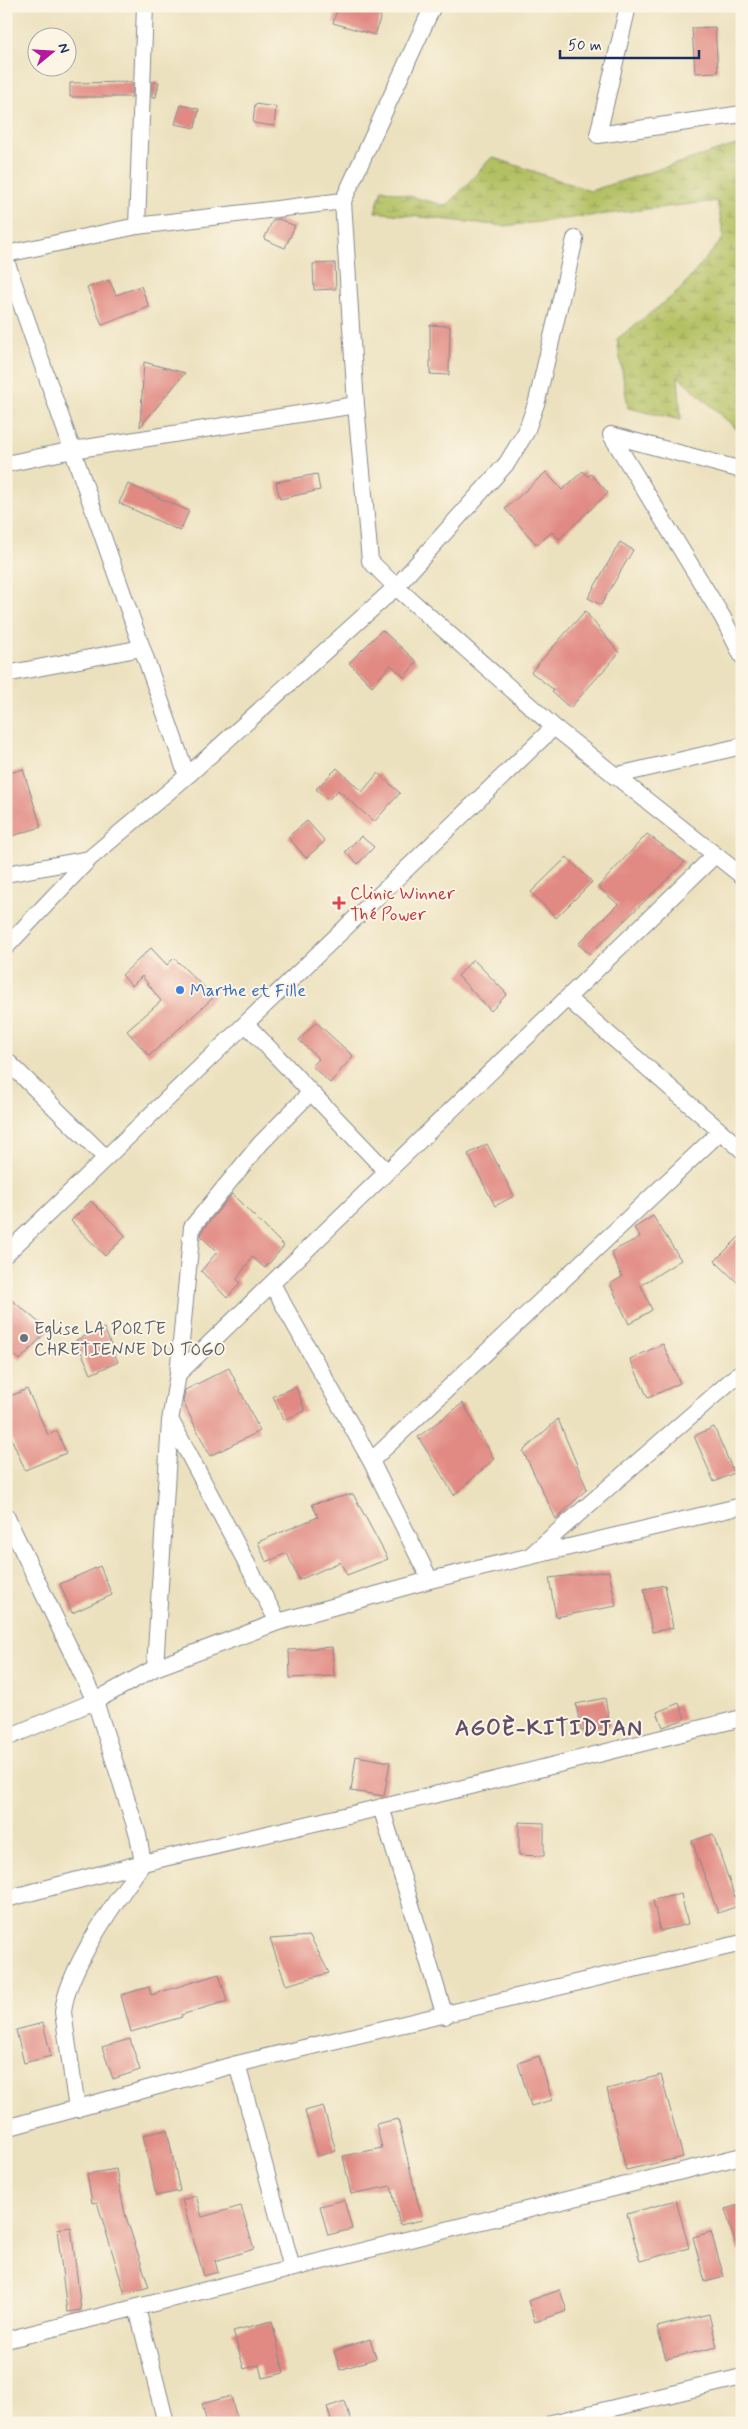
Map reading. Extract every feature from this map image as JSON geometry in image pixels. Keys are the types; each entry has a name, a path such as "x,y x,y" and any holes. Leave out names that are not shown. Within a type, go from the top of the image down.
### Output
{"street":[{"path":"137,226 145,6"},
{"path":"433,6 343,201 356,405 370,561 396,588 554,727 742,876"},
{"path":"628,6 598,135 742,114"},
{"path":"6,254 137,226 343,201"},
{"path":"6,947 89,859 187,776 396,588 507,463 526,432 537,401 575,238"},
{"path":"6,261 187,776"},
{"path":"6,464 73,450 356,405"},
{"path":"742,470 611,435 723,618 742,656"},
{"path":"6,674 142,648"},
{"path":"6,1254 554,727"},
{"path":"614,776 742,746"},
{"path":"178,1374 715,855"},
{"path":"6,874 89,859"},
{"path":"567,998 742,1150"},
{"path":"246,1024 387,1172"},
{"path":"6,1060 106,1158"},
{"path":"155,1668 170,1421 178,1374 192,1227 261,1143 311,1092"},
{"path":"372,1461 720,1132"},
{"path":"272,1284 372,1461 430,1580"},
{"path":"528,1557 742,1371"},
{"path":"170,1421 278,1622"},
{"path":"6,1738 95,1702 155,1668 278,1622 430,1580 742,1506"},
{"path":"6,1516 95,1702 138,1835 143,1863 104,1921 78,1966 64,2000 77,2109"},
{"path":"6,1900 143,1863 382,1807 742,1718"},
{"path":"382,1807 445,2016"},
{"path":"6,2128 237,2064 445,2016 742,1943"},
{"path":"237,2064 292,2268"},
{"path":"6,2340 742,2156"},
{"path":"136,2308 166,2423"},
{"path":"562,2422 742,2377"}],"green space":[{"path":"742,143 742,434 678,376 681,420 628,408 617,339 679,291 724,237 717,201 504,226 375,212 382,189 447,206 492,157 590,191"}],"building":[{"path":"338,6 362,6 382,12 375,35 333,23"},
{"path":"715,27 718,72 695,73 692,28"},
{"path":"132,82 132,97 70,97 70,83"},
{"path":"152,82 159,82 156,97 152,97"},
{"path":"255,104 276,107 274,126 253,123"},
{"path":"181,105 199,109 195,128 175,124"},
{"path":"279,219 295,226 285,248 264,239 273,220"},
{"path":"335,263 336,289 314,290 313,264"},
{"path":"109,280 116,295 141,286 149,307 102,325 87,288"},
{"path":"430,325 450,326 449,375 430,374"},
{"path":"144,362 185,373 140,427"},
{"path":"583,471 588,477 591,474 608,493 559,539 552,532 537,545 505,509 546,472 562,490"},
{"path":"317,474 320,490 280,499 276,482"},
{"path":"128,484 189,511 180,531 119,503"},
{"path":"620,542 633,550 601,605 588,598"},
{"path":"585,611 619,653 570,708 552,692 554,690 531,672"},
{"path":"382,630 417,662 404,677 391,665 372,686 349,663"},
{"path":"337,768 362,792 378,773 400,793 374,822 338,790 328,800 316,789"},
{"path":"23,769 41,827 6,838 6,774"},
{"path":"307,821 325,841 306,858 288,837"},
{"path":"647,834 685,862 590,954 578,944 618,904 598,887"},
{"path":"361,836 374,847 358,864 345,852"},
{"path":"567,857 592,882 556,918 531,892"},
{"path":"151,948 167,965 174,958 214,997 149,1056 127,1031 161,1001 142,976 132,986 122,975"},
{"path":"473,959 507,994 491,1011 458,976"},
{"path":"316,1022 353,1056 330,1083 312,1066 319,1059 299,1040"},
{"path":"487,1144 514,1196 495,1206 468,1154"},
{"path":"232,1194 284,1246 265,1268 252,1257 237,1279 240,1283 227,1298 201,1271 217,1252 201,1236 202,1231"},
{"path":"91,1201 126,1236 105,1256 71,1221"},
{"path":"653,1216 681,1260 641,1285 652,1310 629,1324 610,1284 622,1277 611,1252 640,1237 634,1228"},
{"path":"742,1234 742,1287 715,1261"},
{"name":"Eglise LA PORTE CHRETIENNE DU TOGO","path":"6,1295 48,1330 20,1360 6,1346"},
{"path":"104,1328 118,1362 91,1374 76,1340"},
{"path":"663,1344 680,1383 648,1398 630,1359"},
{"path":"229,1368 260,1431 210,1456 183,1402 185,1390"},
{"path":"296,1387 305,1411 283,1420 273,1396"},
{"path":"27,1389 48,1435 57,1431 66,1453 25,1470 6,1426 6,1398"},
{"path":"463,1403 494,1459 454,1495 418,1437"},
{"path":"558,1419 587,1489 556,1519 523,1451"},
{"path":"714,1427 734,1473 714,1482 694,1436"},
{"path":"353,1494 388,1559 347,1575 340,1562 299,1580 287,1553 266,1562 258,1542 318,1517 312,1504"},
{"path":"100,1566 112,1595 72,1613 60,1584"},
{"path":"609,1571 616,1606 556,1617 549,1578"},
{"path":"665,1585 673,1628 652,1632 644,1589"},
{"path":"332,1647 334,1676 290,1678 289,1650"},
{"path":"605,1698 610,1726 581,1731 576,1704"},
{"path":"679,1703 685,1719 663,1727 657,1712"},
{"path":"356,1756 390,1762 384,1796 351,1791"},
{"path":"519,1822 544,1823 544,1856 519,1855"},
{"path":"713,1834 738,1906 718,1913 692,1841"},
{"path":"681,1894 688,1924 660,1931 653,1900"},
{"path":"310,1936 329,1973 286,1985 270,1939"},
{"path":"219,1974 227,2001 131,2032 121,1995 149,1987 151,1995"},
{"path":"43,2023 51,2056 24,2063 16,2030"},
{"path":"130,2039 140,2070 113,2079 102,2047"},
{"path":"539,2056 552,2100 531,2106 518,2063"},
{"path":"661,2075 683,2157 626,2170 607,2089"},
{"path":"323,2106 336,2151 318,2156 305,2111"},
{"path":"398,2119 422,2220 400,2225 391,2186 351,2194 343,2156 382,2148 376,2124"},
{"path":"167,2130 180,2191 156,2196 143,2135"},
{"path":"116,2169 125,2214 149,2287 125,2294 97,2202 92,2203 87,2174"},
{"path":"196,2196 202,2217 241,2206 254,2249 215,2261 218,2272 204,2276 182,2200"},
{"path":"344,2200 352,2229 328,2235 320,2206"},
{"path":"676,2200 689,2248 640,2261 627,2214"},
{"path":"742,2204 742,2251 738,2251 725,2209"},
{"path":"71,2227 81,2310 67,2312 57,2229"},
{"path":"711,2232 724,2277 705,2282 693,2237"},
{"path":"560,2290 567,2311 535,2322 528,2301"},
{"path":"709,2314 717,2347 666,2359 657,2327"},
{"path":"272,2321 284,2373 262,2378 259,2365 244,2369 233,2331"},
{"path":"370,2339 376,2358 340,2370 334,2351"},
{"path":"231,2396 238,2423 207,2423 202,2404"},
{"path":"345,2401 352,2423 332,2423 327,2407"}],"place":[{"name":"Clinic Winner Thé Power","path":"339,903"},
{"name":"Marthe et Fille","path":"180,990"},
{"name":"Eglise LA PORTE CHRETIENNE DU TOGO","path":"24,1338"}],"district":[{"name":"AGOÈ-KITIDJAN","path":"549,1727"}]}
